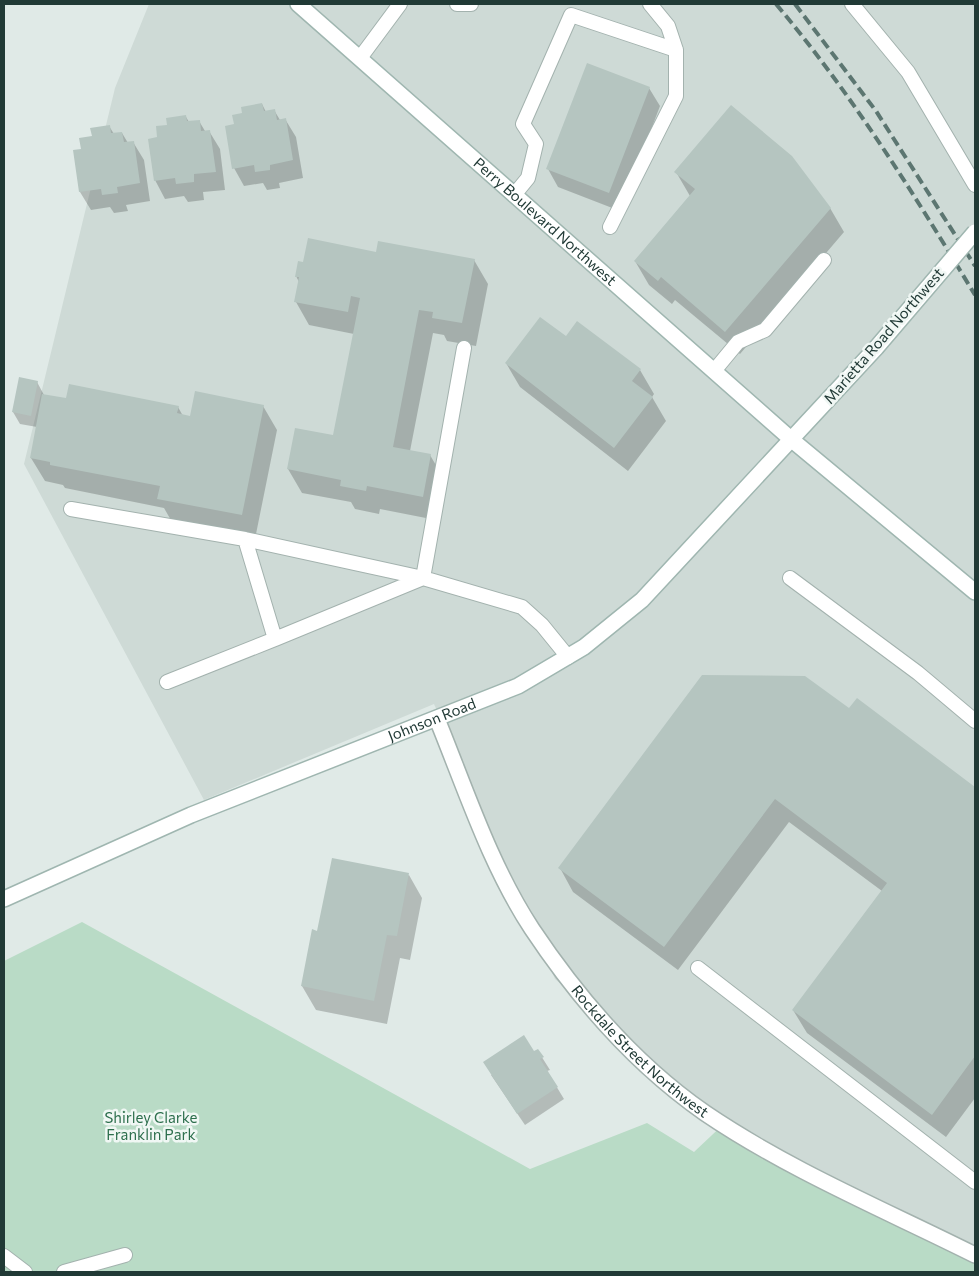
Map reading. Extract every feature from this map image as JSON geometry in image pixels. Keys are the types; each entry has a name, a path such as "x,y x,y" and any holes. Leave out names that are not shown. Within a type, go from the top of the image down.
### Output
{"street":[{"name":"Perry Boulevard Northwest","path":"298,4 792,440 975,592"},
{"name":"Marietta Road Northwest","path":"792,440 876,348 975,232"},
{"name":"Johnson Road","path":"4,899 191,815 518,686 584,648 642,600 792,440"},
{"name":"Rockdale Street Northwest","path":"437,719 490,850 531,928 583,999 652,1071 704,1112 770,1153 975,1254"}],"lane":[{"path":"360,58 400,4"},
{"path":"457,4 471,4"},
{"path":"610,227 676,96 676,50 668,26 650,4"},
{"path":"852,4 908,72 975,185"},
{"path":"514,195 528,178 536,144 523,124 575,10 676,50"},
{"path":"714,371 738,342 765,330 824,260"},
{"path":"423,578 464,348"},
{"path":"71,509 245,539 423,578 522,607 542,626 568,657"},
{"path":"245,539 275,639"},
{"path":"167,682 423,578"},
{"path":"790,578 918,673 975,721"},
{"path":"698,968 975,1182"},
{"path":"64,1272 125,1255"},
{"path":"4,1256 25,1272"}],"shaded area":[{"path":"149,4 975,4 975,1264 706,1105 555,979 434,704 204,800 24,464 115,88"}],"green space":[{"name":"Shirley Clarke Franklin Park","path":"82,922 530,1169 647,1123 694,1152 729,1119 975,1264 975,1272 4,1272 4,961"}],"building":[{"path":"587,63 650,87 609,193 546,169"},
{"path":"262,103 264,111 275,109 277,120 286,118 293,160 270,165 270,170 255,172 254,165 232,169 225,126 234,124 232,115 242,113 241,107"},
{"path":"731,105 792,156 831,208 725,332 661,277 658,281 634,261 695,189 674,172"},
{"path":"186,115 187,121 200,120 201,131 210,130 216,172 194,174 194,182 176,184 175,178 154,181 148,139 157,137 156,126 167,125 166,118"},
{"path":"110,125 111,133 122,132 124,142 134,141 140,183 117,187 118,193 102,195 101,189 79,192 73,150 81,149 79,138 92,136 90,128"},
{"path":"308,238 376,252 378,241 475,259 462,323 432,318 433,312 419,310 393,447 431,454 423,497 367,486 366,491 340,486 341,480 287,469 295,428 333,435 360,298 351,296 348,312 294,302 299,277 295,277 298,261 303,262"},
{"path":"540,317 566,336 577,321 641,369 632,381 653,397 614,448 505,363"},
{"path":"19,377 38,381 31,416 12,412"},
{"path":"69,384 179,406 177,413 190,416 195,391 264,405 242,515 157,499 160,486 50,465 50,462 30,458 42,394 66,398"},
{"path":"702,675 805,676 849,708 857,698 975,787 975,1056 932,1115 792,1010 887,883 775,799 664,947 558,868"},
{"path":"332,858 409,873 397,936 387,935 374,1001 301,986 312,929 317,931"},
{"path":"524,1035 534,1051 538,1049 544,1057 540,1059 558,1087 517,1114 483,1062"}],"railway":[{"path":"776,4 831,73 881,145 975,295"},
{"path":"795,4 876,111 975,266"}]}
